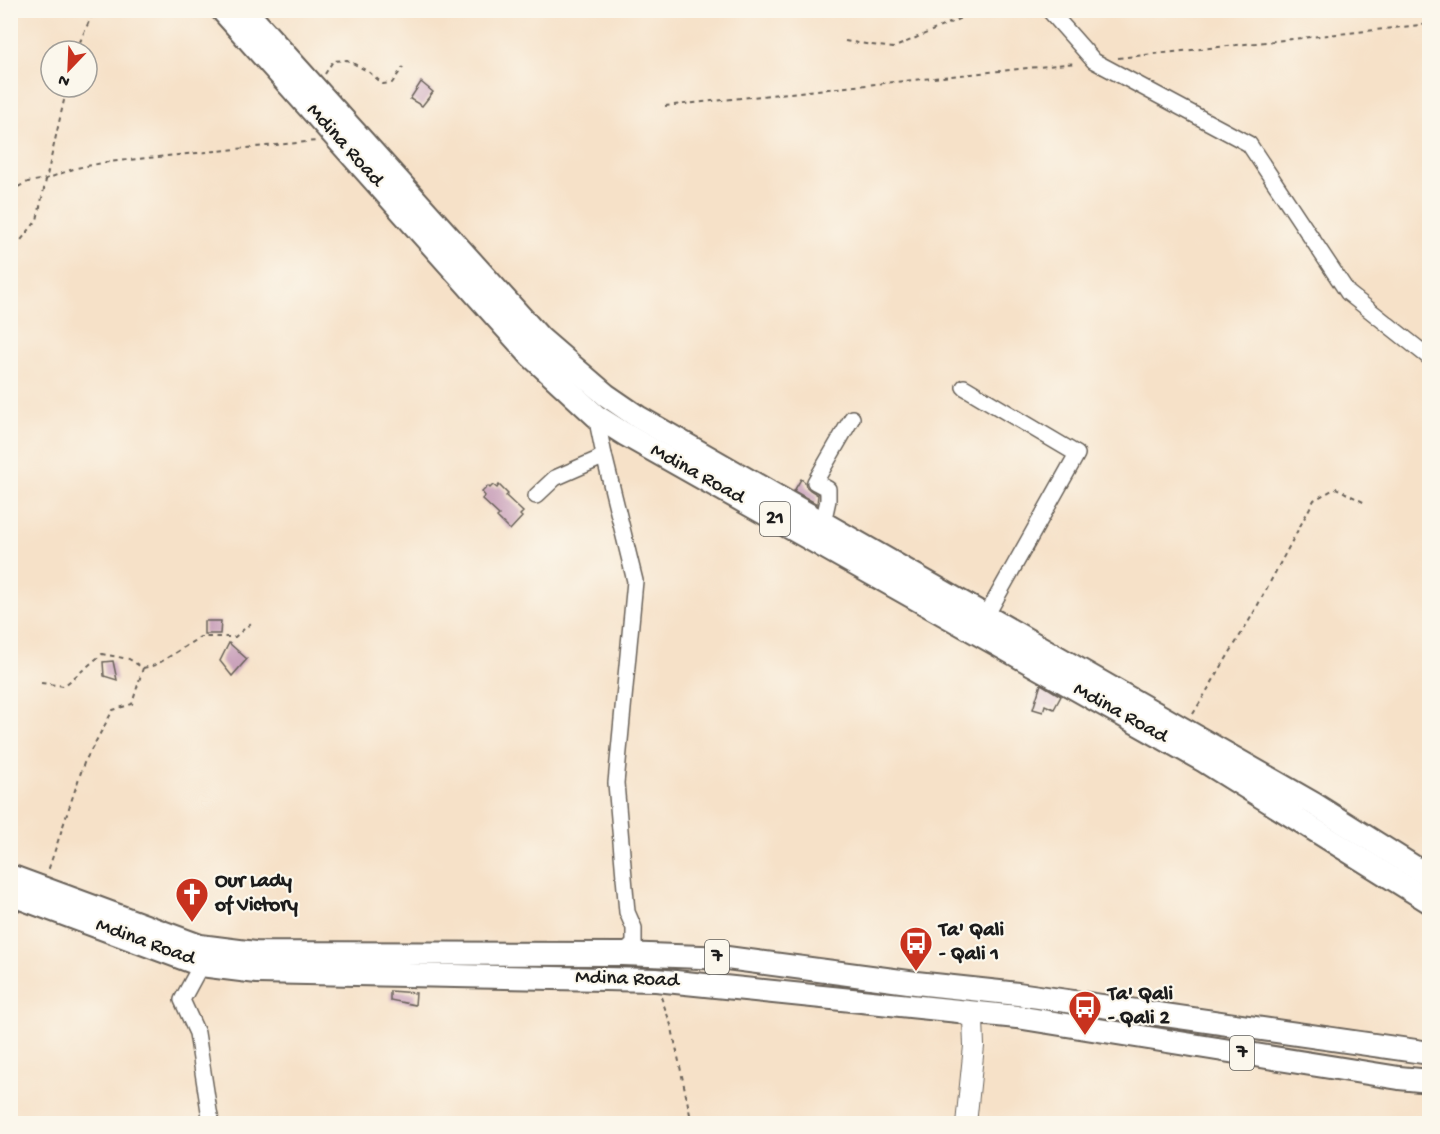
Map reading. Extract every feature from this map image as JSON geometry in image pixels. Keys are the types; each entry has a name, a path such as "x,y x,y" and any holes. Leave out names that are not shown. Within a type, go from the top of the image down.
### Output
{"highway":[{"name":"Mdina Road","path":"222,10 531,356 596,416 1204,761 1430,902"},
{"name":"Mdina Road","path":"246,10 540,338 598,388 638,417 1314,804 1430,877"},
{"name":"Mdina Road","path":"10,876 200,946 255,952 623,954 727,958 1030,996 1430,1053"},
{"name":"Mdina Road","path":"10,894 201,965 257,972 656,980 1017,1017 1430,1082"}],"main road":[{"path":"956,1010 973,1019 974,1046 966,1124"},
{"path":"974,1046 987,1023 1000,1016"}],"street":[{"path":"1049,10 1094,61 1249,144 1348,293 1430,358"},
{"path":"964,387 1077,454 986,616"},
{"path":"596,416 635,581 616,783 627,912 634,928 634,944 623,954"},
{"path":"823,523 828,489 815,482 852,417"},
{"path":"536,496 555,478 604,455"},
{"path":"201,965 182,1000 196,1033 212,1124"}],"path":[{"path":"81,39 94,10"},
{"path":"845,41 893,48 970,14 971,10"},
{"path":"665,106 1430,24"},
{"path":"316,89 333,61 347,60 369,72 383,84 392,83 403,67"},
{"path":"10,254 37,220 65,99"},
{"path":"10,191 28,182 46,179 76,168 108,162 337,138"},
{"path":"1184,730 1252,614 1314,500 1336,488 1367,504"},
{"path":"41,683 64,686 102,654 129,659 143,668 156,665 200,637 235,636 251,623"},
{"path":"44,888 84,763 113,710 132,704 143,668"},
{"path":"656,980 672,1028 692,1124"}],"building":[{"path":"421,82 433,92 422,106 410,99"},
{"path":"801,479 810,490 818,495 817,504 794,491"},
{"path":"493,485 497,488 499,485 508,494 506,496 523,512 520,515 522,517 510,530 497,517 499,515 482,499 485,496 482,492 488,486 490,488"},
{"path":"204,621 221,621 220,634 204,634"},
{"path":"229,643 247,659 232,676 220,661"},
{"path":"113,661 117,680 104,676 103,662"},
{"path":"1041,684 1061,696 1054,709 1045,705 1043,712 1033,709"},
{"path":"390,991 416,993 415,1005 390,1000"}],"place":[{"name":"Our Lady of Victory","path":"192,923"},
{"name":"Ta' Qali - Qali 1","path":"916,972"},
{"name":"Ta' Qali - Qali 2","path":"1085,1036"}]}
